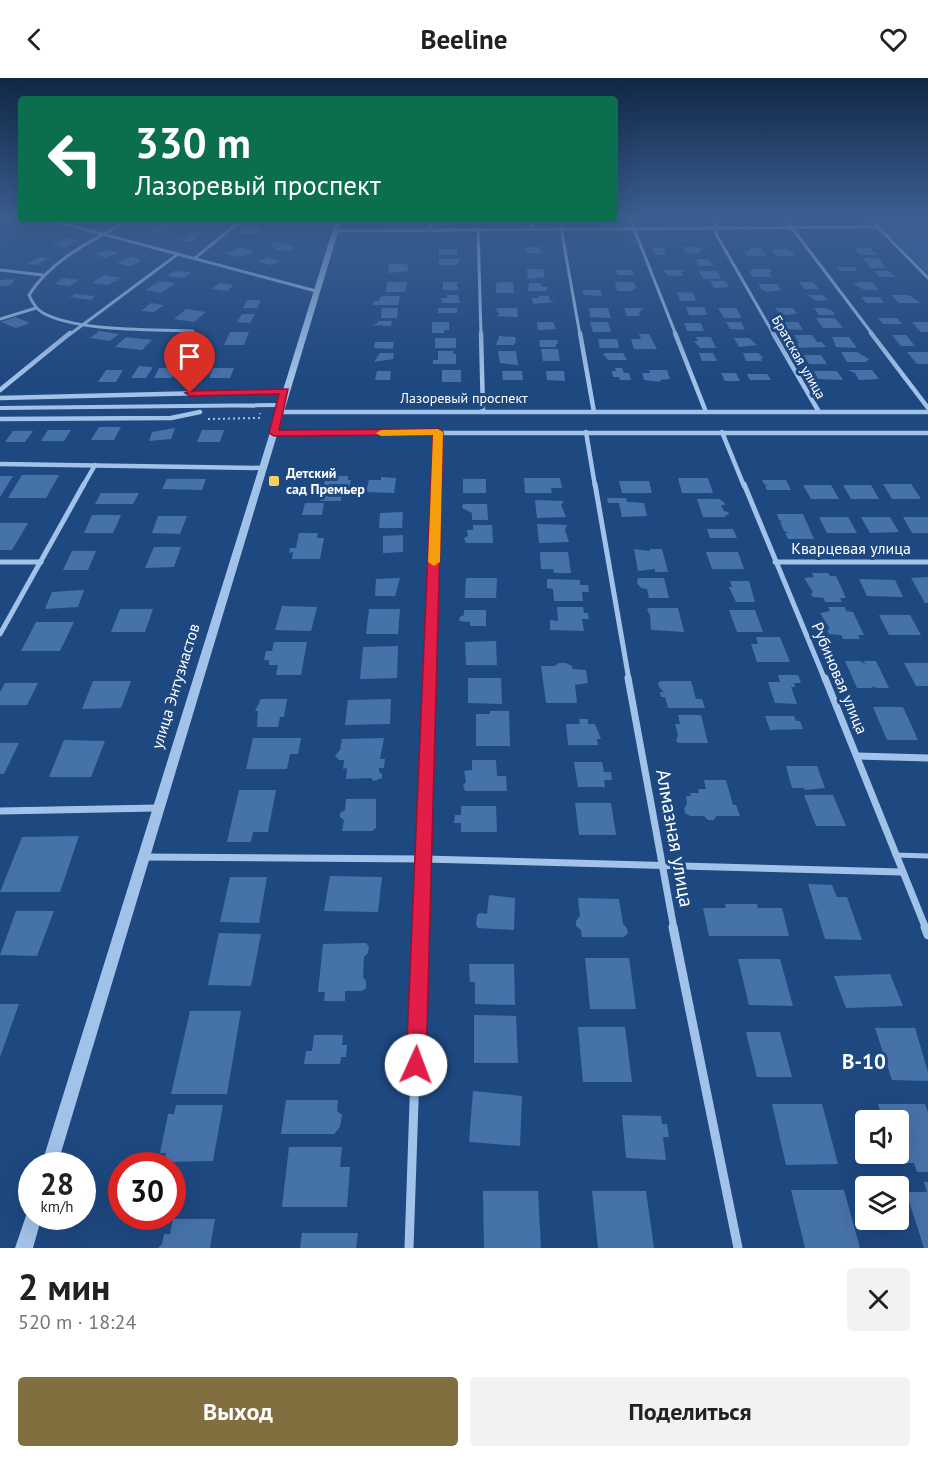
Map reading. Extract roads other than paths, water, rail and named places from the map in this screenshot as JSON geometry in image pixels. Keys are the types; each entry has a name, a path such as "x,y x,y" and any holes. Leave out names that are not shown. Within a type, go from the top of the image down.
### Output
{"street":[{"path":"6,271 43,274"},
{"path":"48,271 32,286 29,295 36,308 56,318 193,331"},
{"path":"0,390 83,322 155,271"},
{"path":"241,271 316,291"},
{"name":"улица Энтузиастов","path":"53,1152 322,271"},
{"path":"479,271 483,412"},
{"path":"569,271 594,412"},
{"path":"650,271 706,412"},
{"name":"Братская улица","path":"737,271 819,412"},
{"path":"824,271 928,410"},
{"path":"0,319 36,308"},
{"path":"0,398 285,391"},
{"name":"Лазоревый проспект","path":"0,408 280,408 483,412 928,410"},
{"name":"Лазоревый проспект","path":"0,414 200,412 280,408"},
{"path":"0,419 171,418 200,412"},
{"path":"409,1248 438,432"},
{"name":"Алмазная улица","path":"586,432 661,867 738,1248"},
{"name":"Рубиновая улица","path":"722,432 857,756 901,872 928,935"},
{"path":"274,433 928,433"},
{"path":"0,464 264,468"},
{"path":"0,634 95,465"},
{"path":"0,562 42,562"},
{"name":"Кварцевая улица","path":"775,562 928,562"},
{"path":"857,756 928,758"},
{"path":"0,811 157,808"},
{"path":"144,857 424,859 901,872"},
{"path":"24,1248 29,1230"}],"lane":[{"path":"895,855 928,856"}],"place":[{"name":"Детский сад Премьер","path":"274,481"}],"district":[{"name":"В-10","path":"864,1062"}]}
